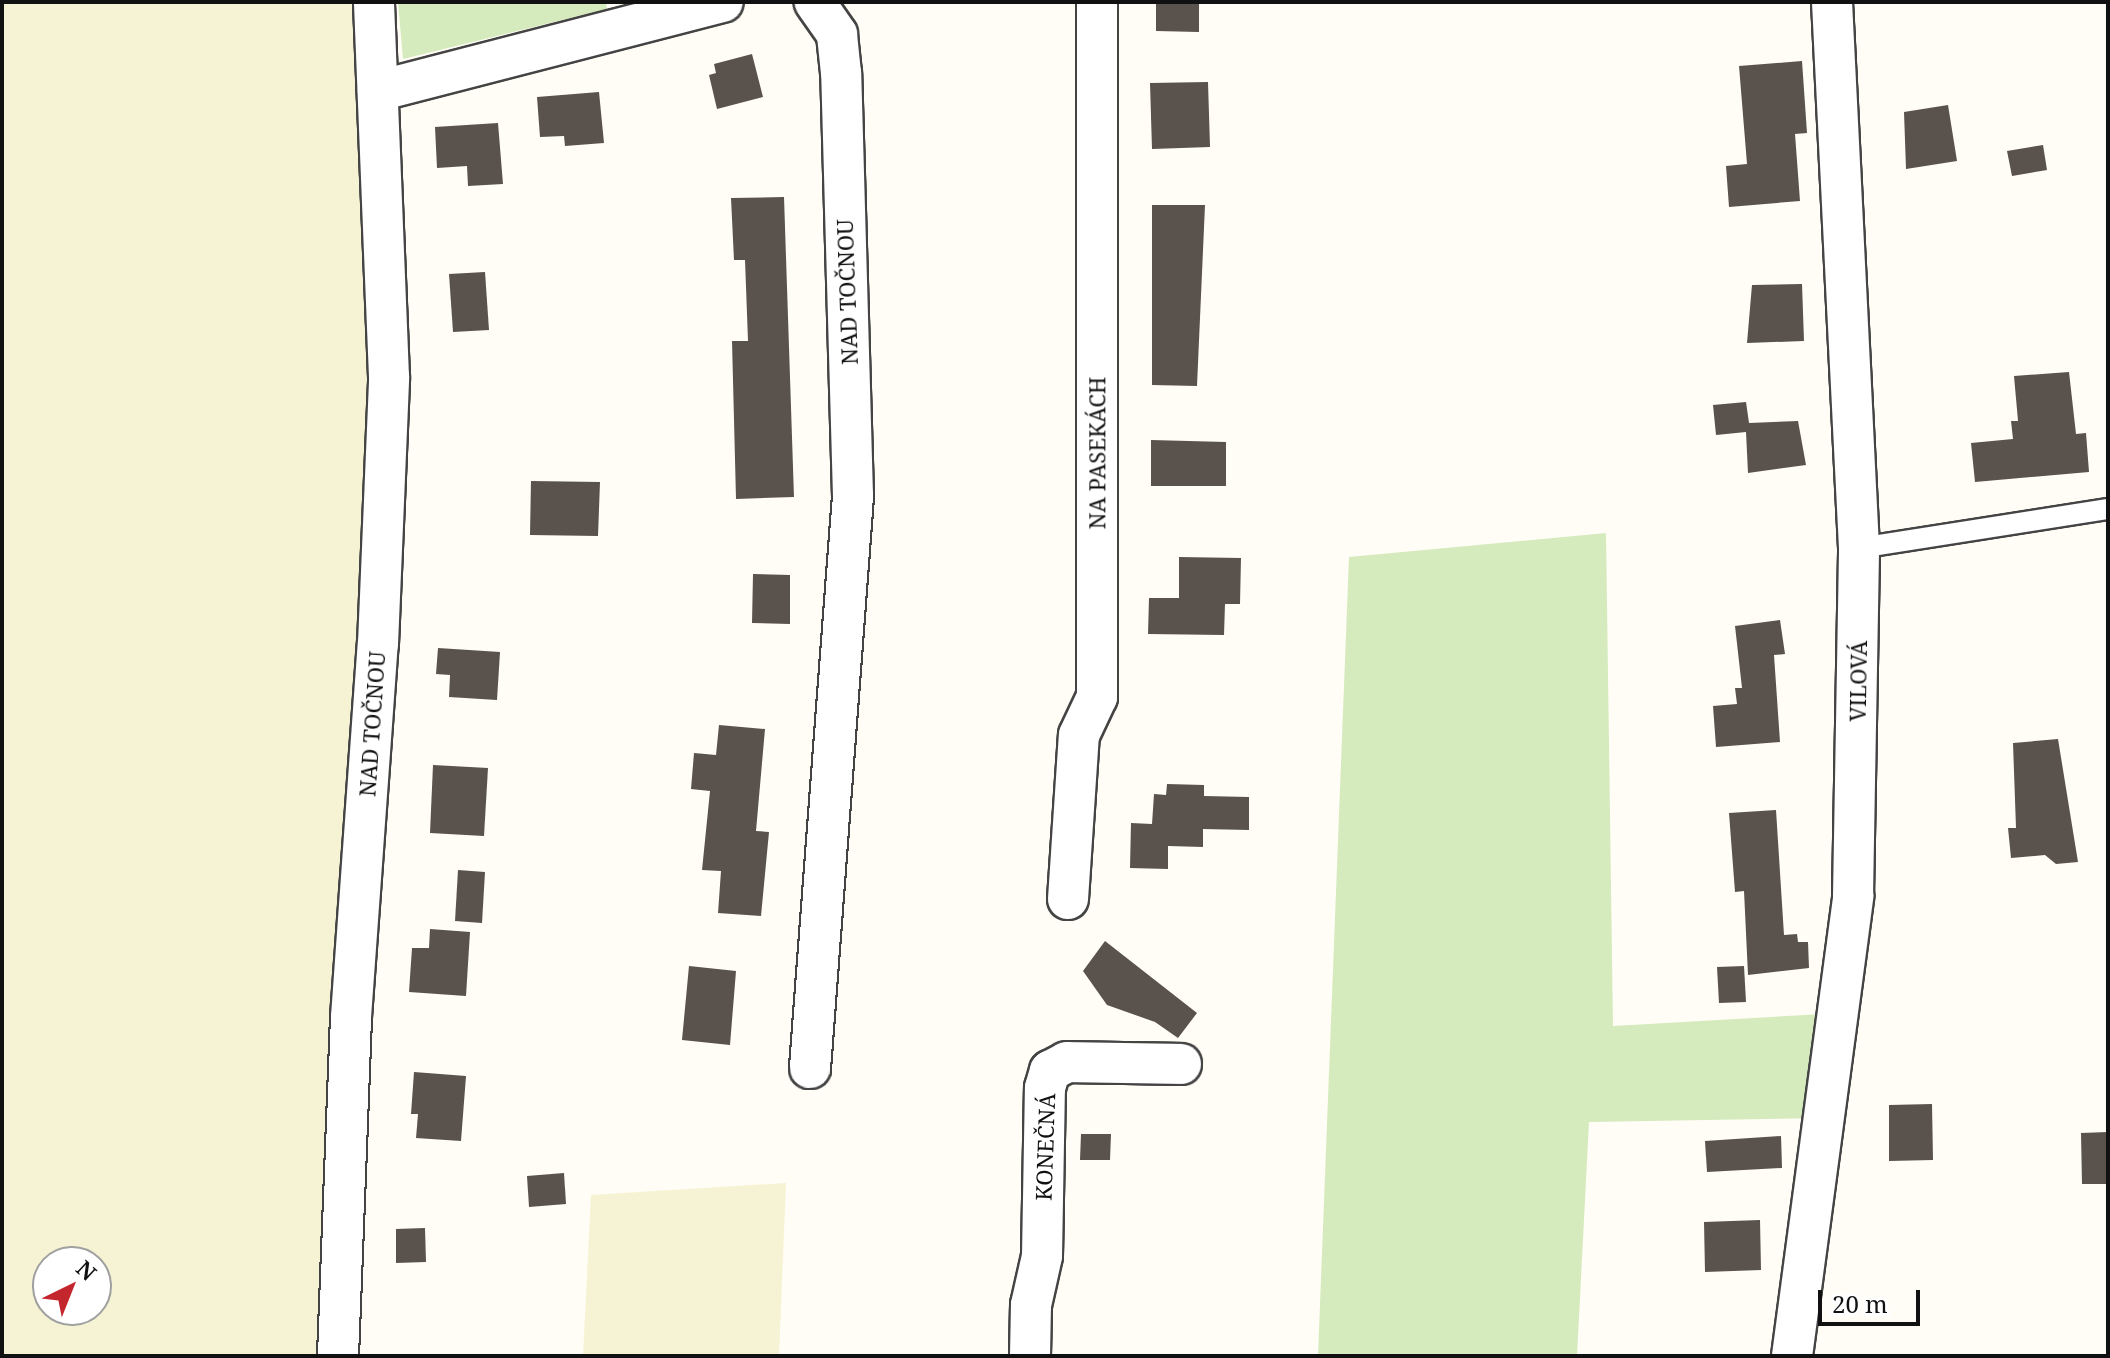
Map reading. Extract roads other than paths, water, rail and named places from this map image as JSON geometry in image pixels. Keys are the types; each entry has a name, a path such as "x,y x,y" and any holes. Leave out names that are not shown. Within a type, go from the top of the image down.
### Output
{"street":[{"name":"NAD TOČNOU","path":"338,1356 351,1017 378,644 389,377 374,2"},
{"path":"378,91 723,2"},
{"name":"NAD TOČNOU","path":"810,1068 853,496 841,73 837,34 815,2"},
{"name":"NA PASEKÁCH","path":"1068,899 1079,735 1097,697 1097,2"},
{"name":"VILOVÁ","path":"1792,1356 1853,896 1859,548 1832,2"},
{"name":"KONEČNÁ","path":"1030,1356 1031,1305 1042,1256 1045,1088 1050,1071 1067,1062 1181,1064"}],"lane":[{"path":"1859,548 2108,509"}]}
